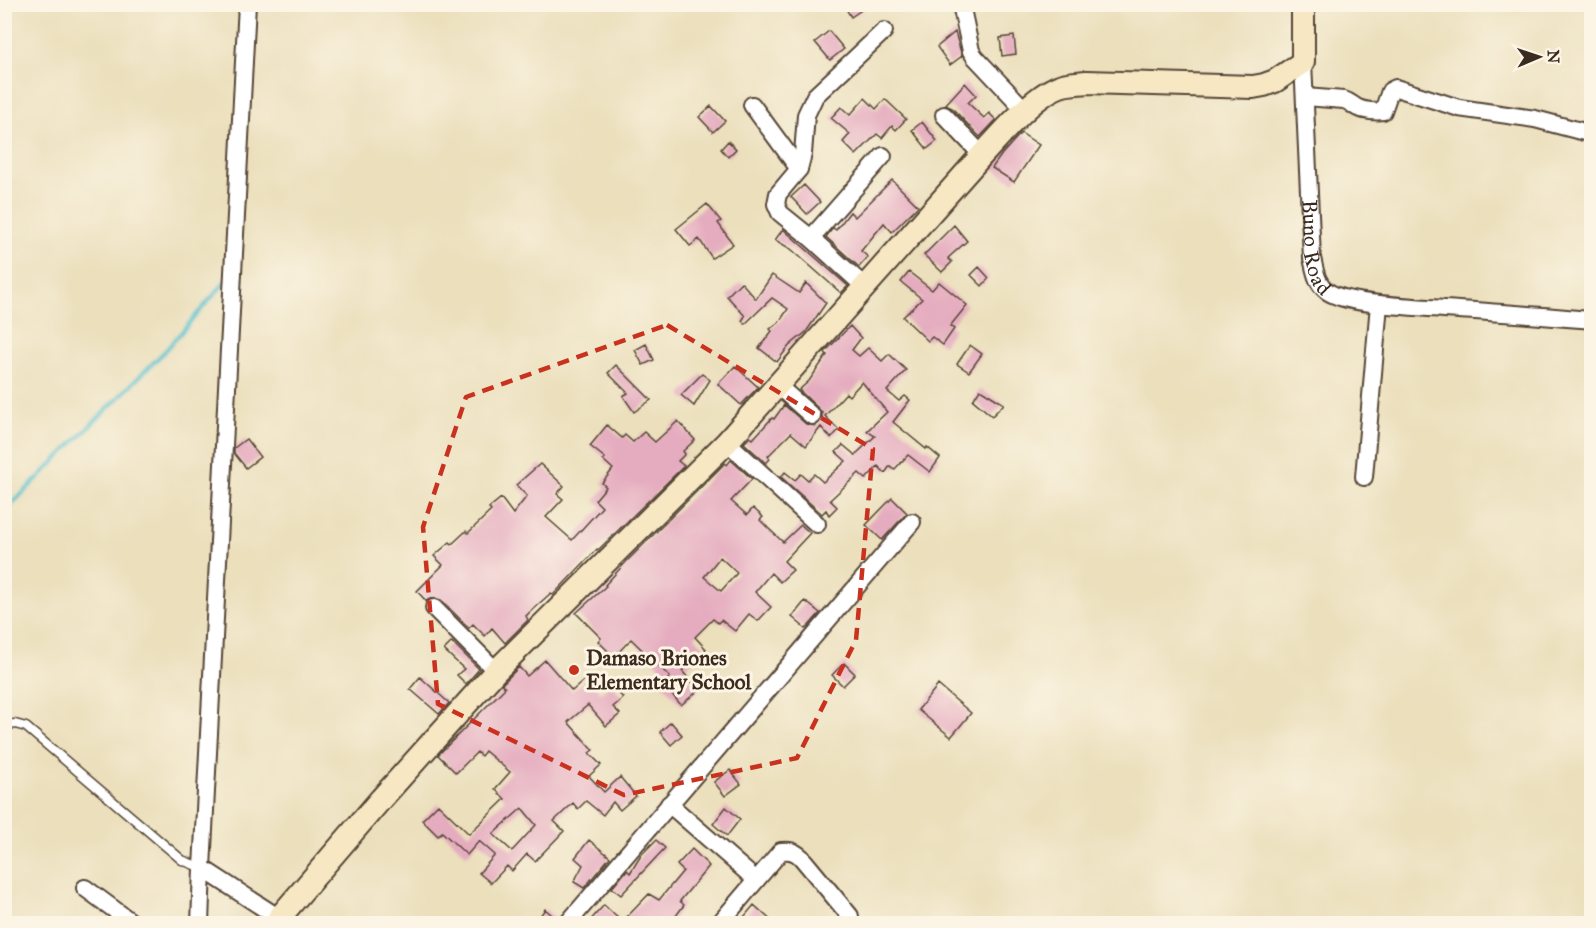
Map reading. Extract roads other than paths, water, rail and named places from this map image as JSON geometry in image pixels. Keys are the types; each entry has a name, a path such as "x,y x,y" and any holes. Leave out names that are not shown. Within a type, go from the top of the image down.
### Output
{"street":[{"path":"200,924 247,4"},
{"path":"961,4 971,51 1025,110"},
{"name":"Buno Road","path":"1303,4 1303,62 1312,258 1317,277 1328,293 1379,304 1592,320"},
{"path":"864,287 811,237 780,213 776,204 778,194 799,169 809,104 884,31"},
{"path":"202,868 281,921 381,799 496,672 727,442 982,156 1025,110 1051,90 1074,83 1087,82 1253,87 1275,81 1303,62"},
{"path":"1305,97 1349,101 1360,109 1379,112 1383,111 1390,91 1396,88 1459,108 1535,119 1592,134"},
{"path":"752,105 799,169"},
{"path":"944,115 982,156"},
{"path":"811,237 883,156"},
{"path":"1364,477 1379,304"},
{"path":"777,385 812,416"},
{"path":"727,442 817,524"},
{"path":"567,924 912,522"},
{"path":"434,608 496,672"},
{"path":"669,804 756,880"},
{"path":"719,924 781,851 795,851 850,916"},
{"path":"85,888 134,924"}],"lane":[{"path":"4,725 15,724 26,727 182,860 202,868"}],"waterway":[{"path":"4,512 165,351 226,281"}],"place":[{"name":"Damaso Briones Elementary School","path":"574,670"}]}
